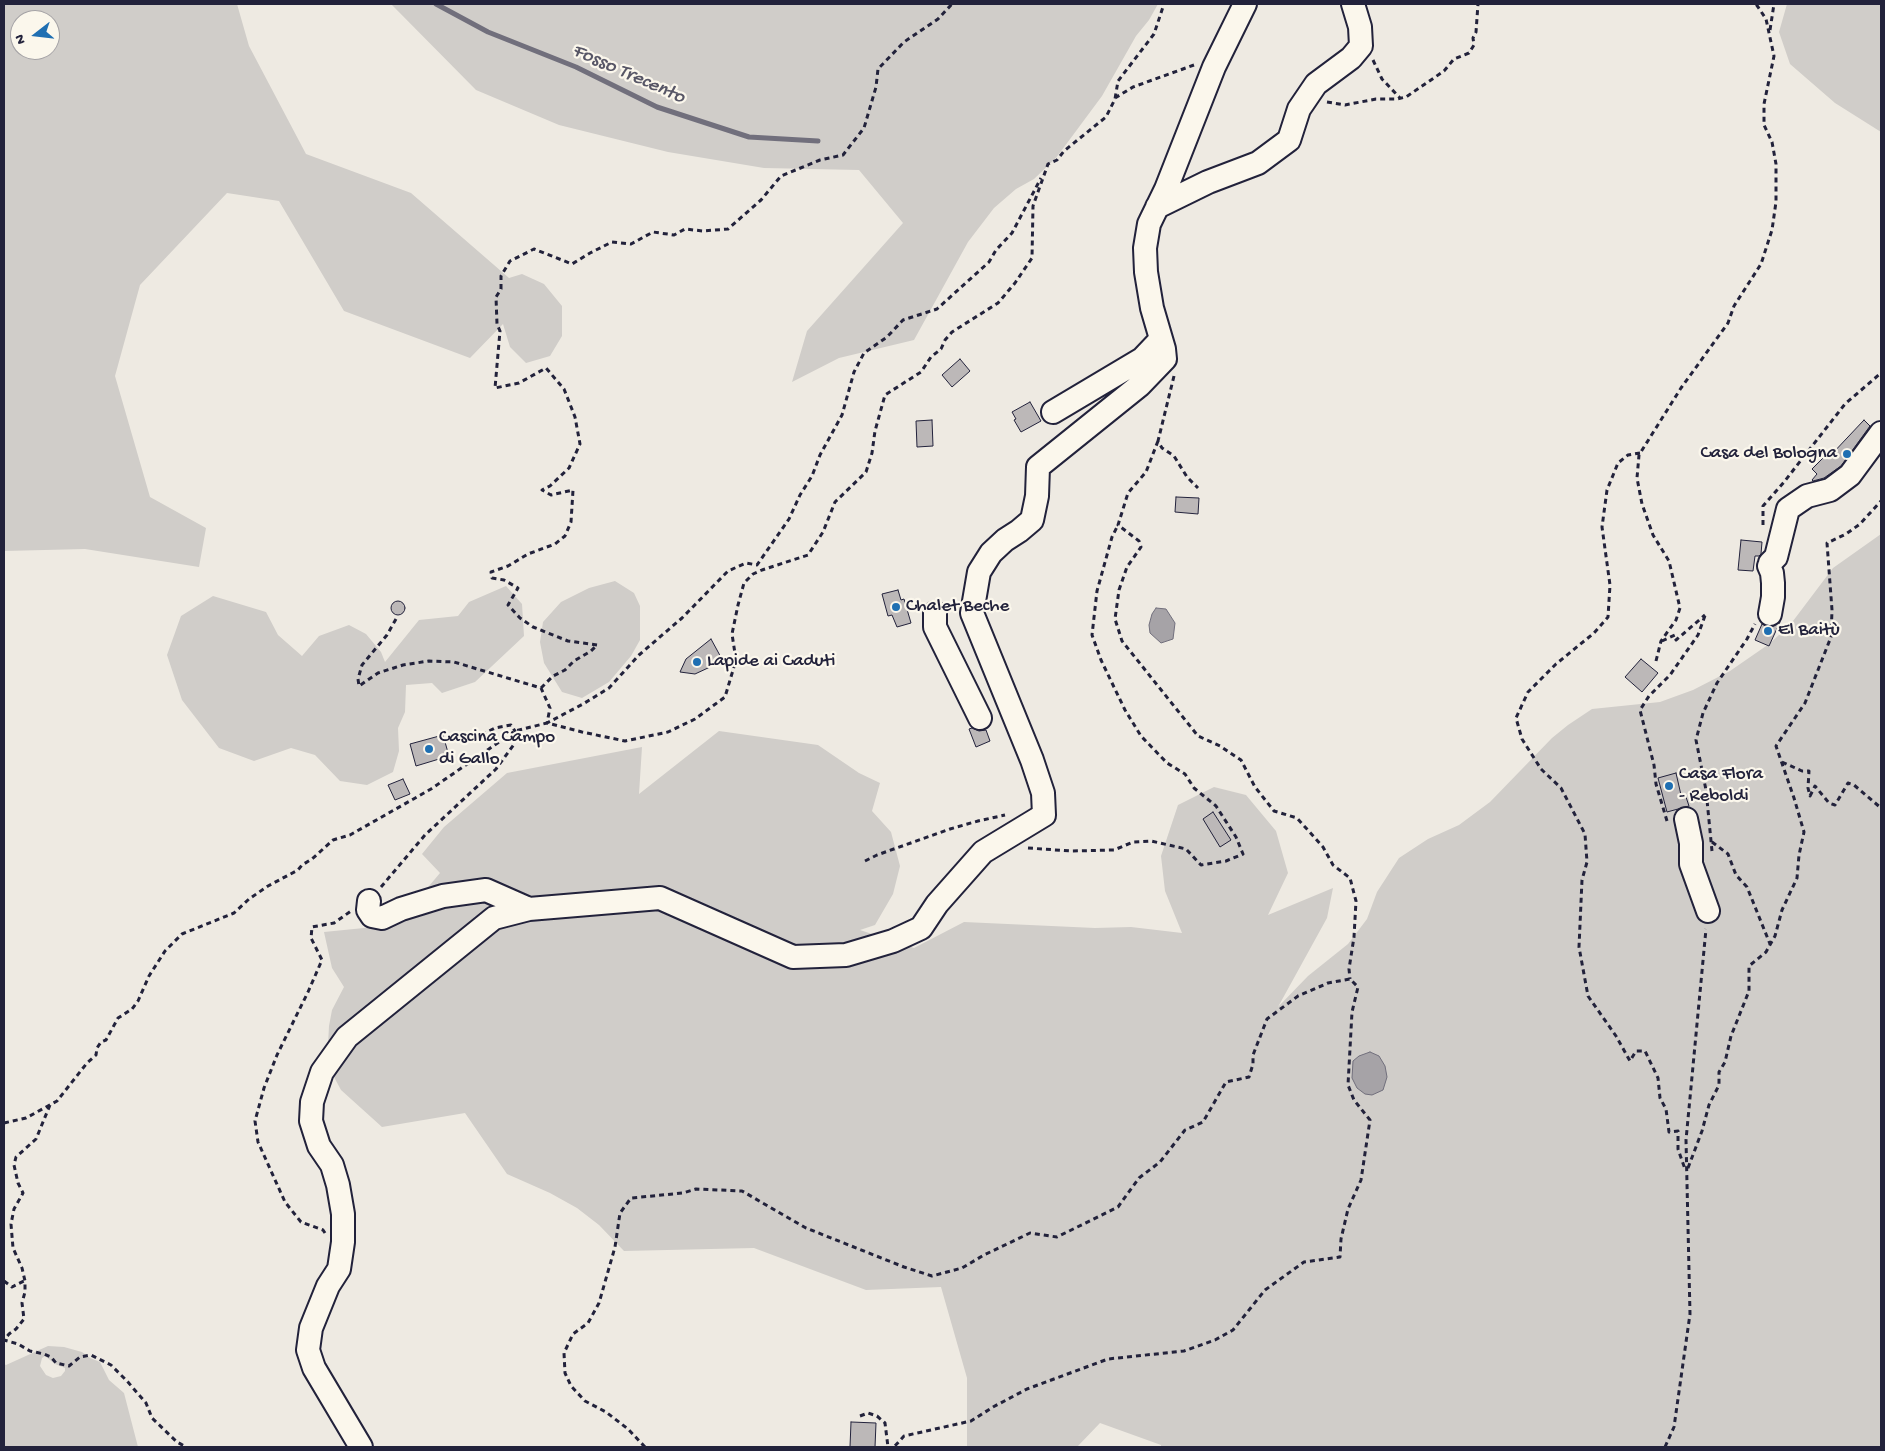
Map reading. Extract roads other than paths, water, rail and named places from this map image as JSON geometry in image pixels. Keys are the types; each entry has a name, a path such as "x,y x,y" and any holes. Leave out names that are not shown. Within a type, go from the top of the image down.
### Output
{"street":[{"path":"361,1447 314,1368 308,1350 311,1328 328,1286 339,1269 343,1242 343,1214 338,1185 332,1165 319,1146 311,1121 312,1102 322,1072 347,1038 494,918 528,909 660,898 793,957 846,955 894,941 921,928 937,904 983,852 1009,845 1044,815 1043,793 1032,760 972,613 979,572 991,553 1004,540 1032,520 1037,496 1038,467 1140,386 1165,359 1152,308 1146,272 1145,248 1149,224 1214,67 1245,4"},
{"path":"1157,207 1208,182 1258,163 1289,140 1300,109 1316,84 1351,58 1361,46 1360,27 1353,4"},
{"path":"1054,412 1163,346"},
{"path":"1765,615 1773,597 1773,583 1769,565 1776,558 1788,509 1807,496 1830,490 1850,475 1881,433"},
{"path":"935,612 934,628 980,718"},
{"path":"1676,817 1691,843 1691,864 1708,911"},
{"path":"369,901 368,910 372,916 382,918 401,909 443,896 486,890 528,909"}],"waterway":[{"name":"Fosso Trecento","path":"436,4 488,32 576,67 657,107 749,137 818,141"}],"place":[{"name":"Casa del Bologna","path":"1847,454"},
{"name":"Chalet Beche","path":"896,607"},
{"name":"El Baitù","path":"1768,631"},
{"name":"Lapide ai Caduti","path":"697,662"},
{"name":"Cascina Campo di Gallo","path":"429,749"},
{"name":"Casa Flora - Reboldi","path":"1669,786"}]}
